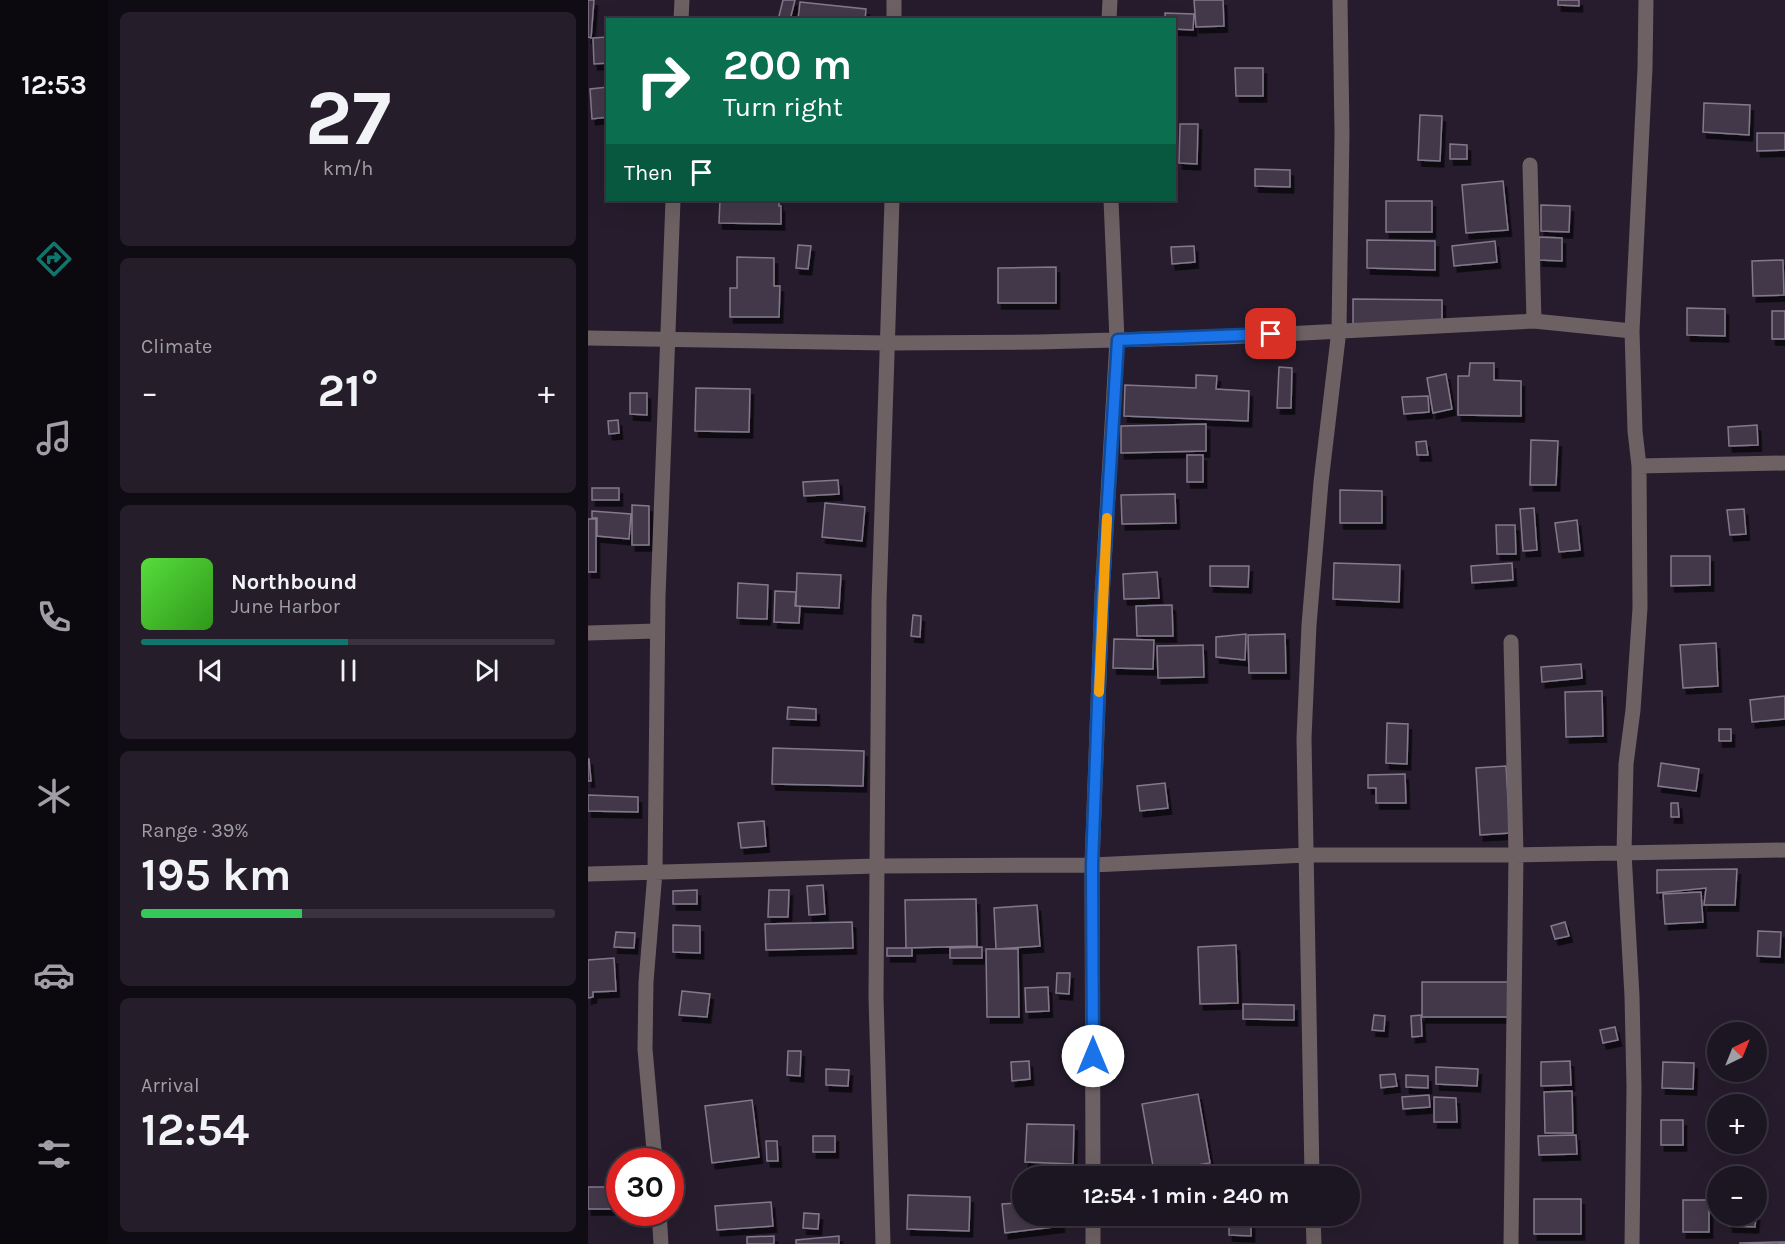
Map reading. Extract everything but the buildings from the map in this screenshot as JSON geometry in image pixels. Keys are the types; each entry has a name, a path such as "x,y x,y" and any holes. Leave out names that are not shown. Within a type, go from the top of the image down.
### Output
{"street":[{"path":"681,18 682,0"},
{"path":"894,0 894,18"},
{"path":"1109,18 1110,0"},
{"path":"1312,1166 1304,738 1309,626 1321,482 1339,330 1342,133 1340,0"},
{"path":"1632,1244 1634,1087 1632,996 1624,853 1626,764 1633,710 1640,608 1639,465 1635,430 1632,331 1645,68 1646,0"},
{"path":"1530,165 1534,321"},
{"path":"654,1148 645,1049 646,982 655,872 657,632 673,201"},
{"path":"883,1244 876,997 879,602 892,201"},
{"path":"1093,1166 1092,865 1102,597 1118,340 1111,201"},
{"path":"588,338 887,343 1118,340 1226,337 1534,321 1632,331"},
{"path":"1639,465 1785,464"},
{"path":"588,633 657,632"},
{"path":"1511,642 1516,855 1511,1244"},
{"path":"588,874 877,866 1092,865 1307,855 1516,855 1785,850"},
{"path":"659,1226 661,1244"},
{"path":"1093,1226 1093,1244"},
{"path":"1313,1226 1314,1244"}],"slow traffic":[{"path":"1099,692 1107,518"}],"route":[{"path":"1093,1056 1092,865 1102,597 1118,340 1271,334"}]}
